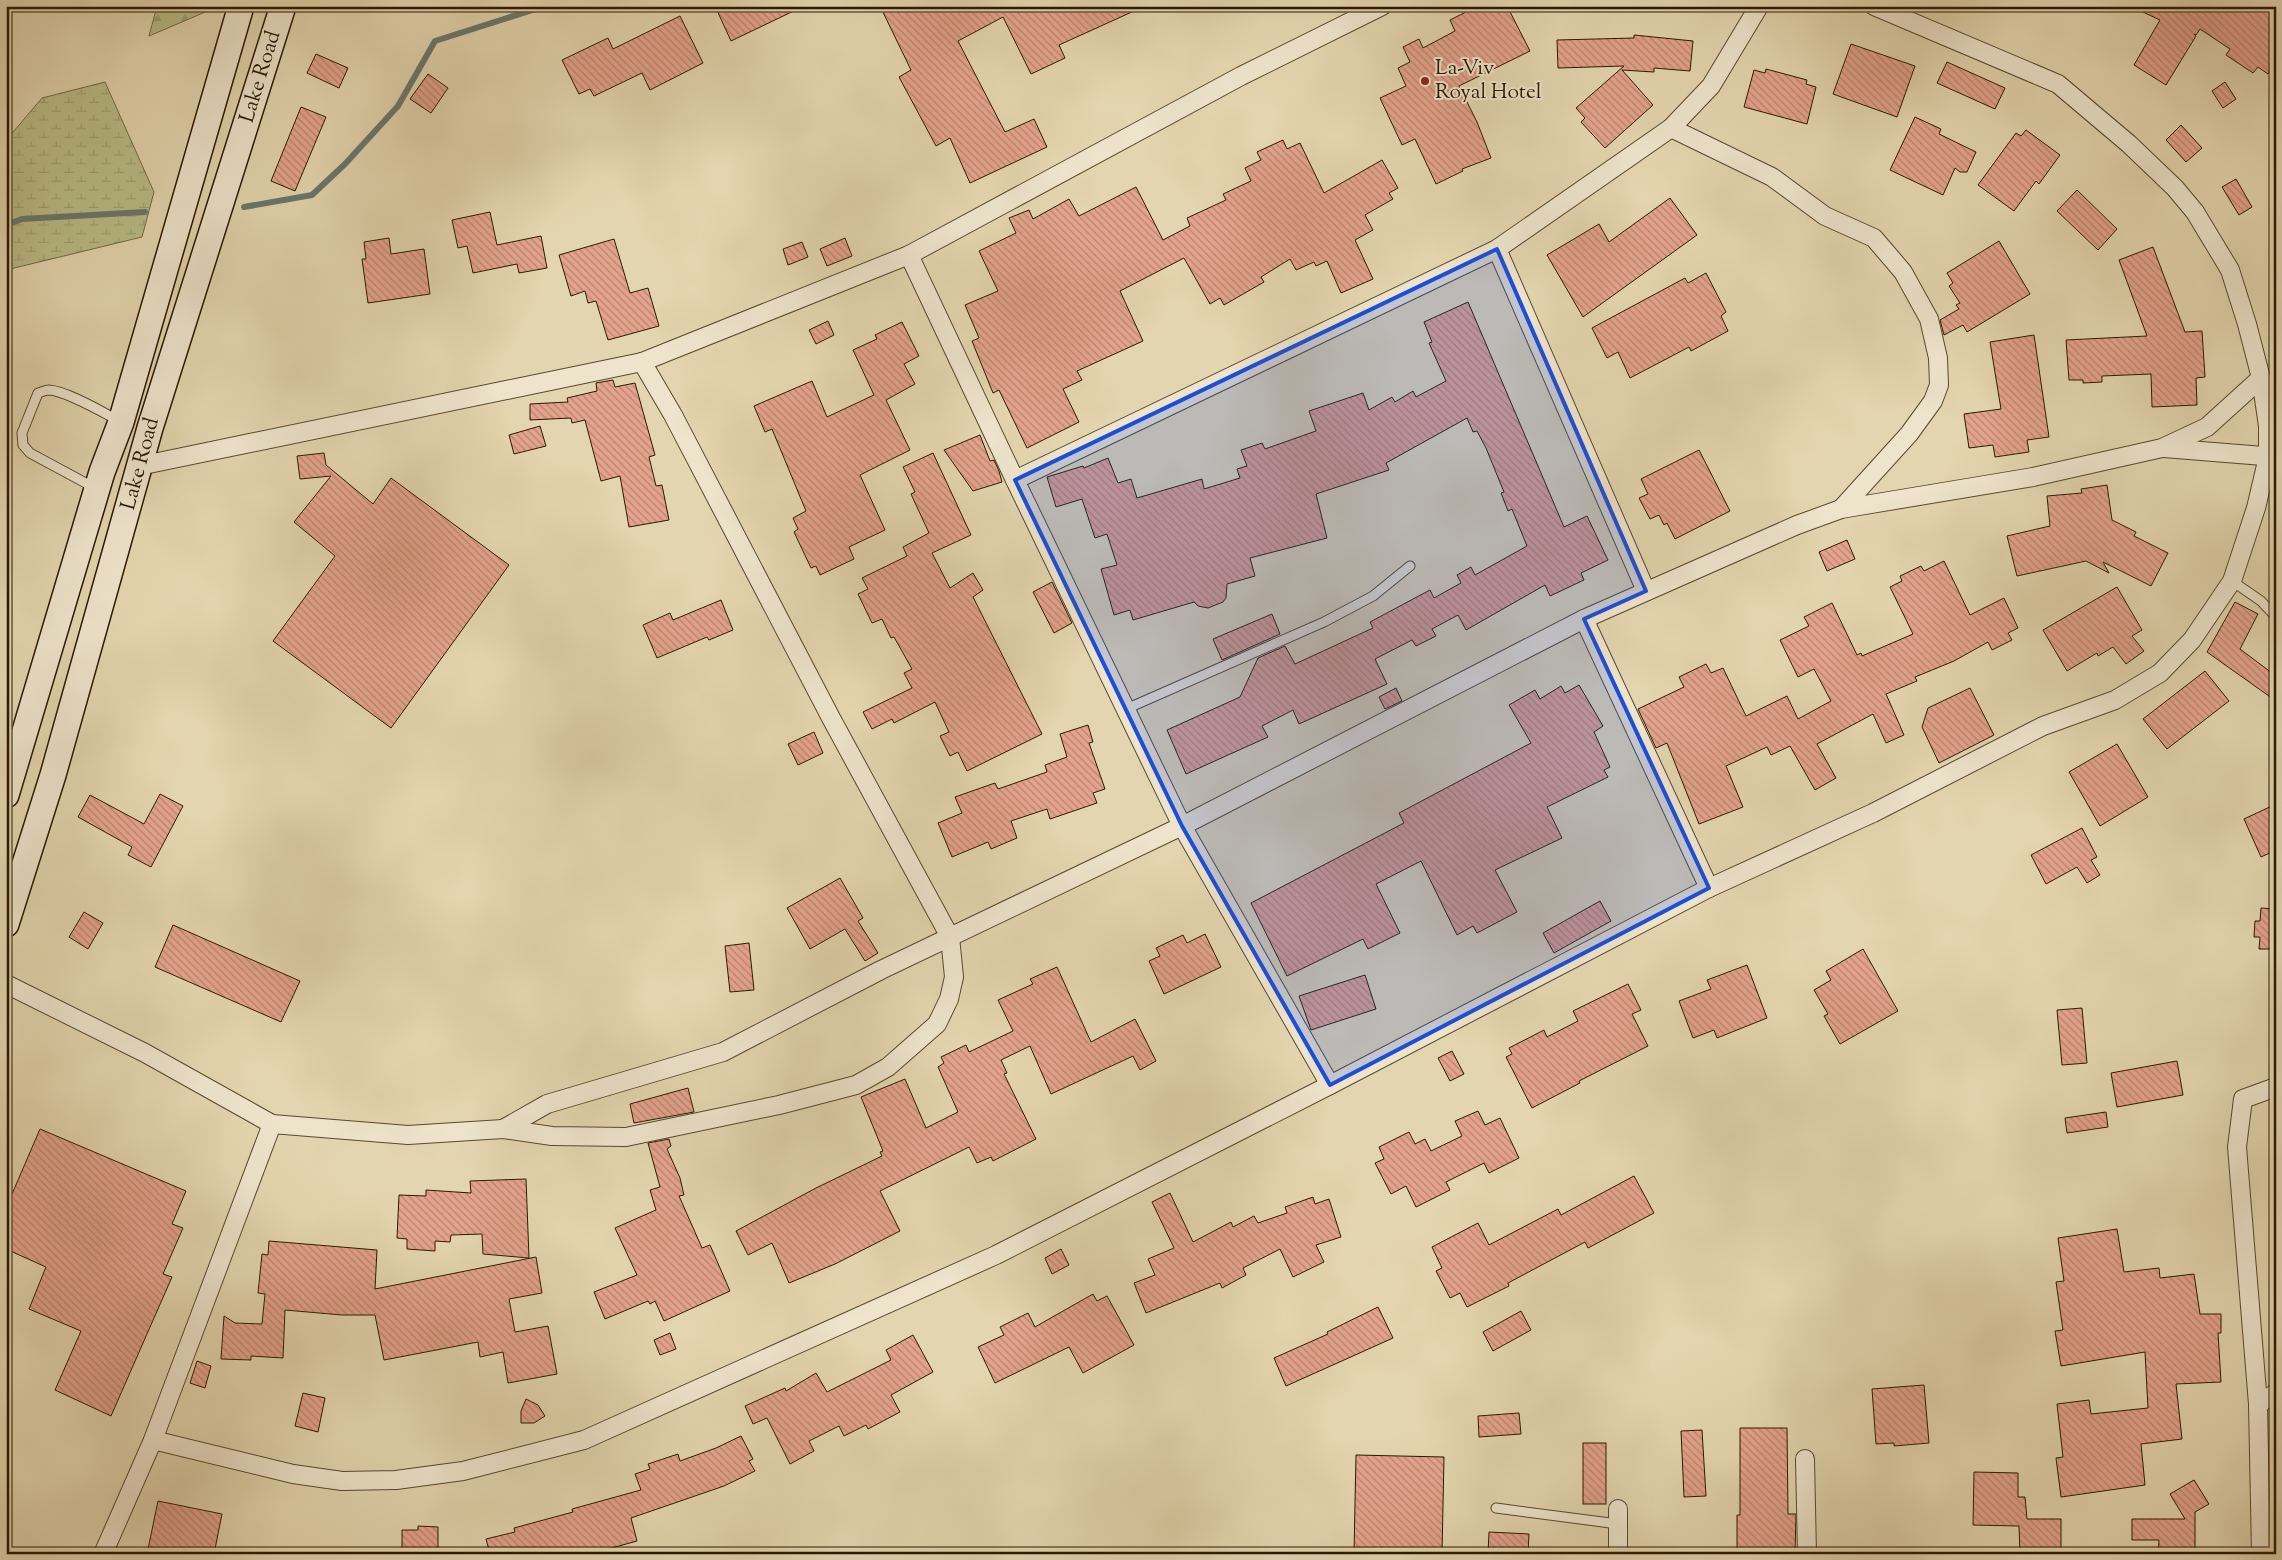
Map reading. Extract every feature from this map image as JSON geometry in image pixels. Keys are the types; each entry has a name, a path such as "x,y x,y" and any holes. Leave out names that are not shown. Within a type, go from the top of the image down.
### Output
{"main road":[{"name":"Lake Road","path":"6,795 10,768 97,489 121,422 241,6"},
{"name":"Lake Road","path":"6,924 53,775 139,466 283,6"}],"street":[{"path":"139,466 642,362 909,255 1240,76 1382,6"},
{"path":"1014,480 1497,249 1671,128 1711,86 1759,6"},
{"path":"153,1440 293,1474 342,1481 396,1480 462,1471 584,1440 996,1255 1330,1085 1709,888 1873,813 2043,726 2115,700 2160,674 2192,640 2232,581 2272,457 2261,378 2230,270 2195,212 2175,188 2129,144 2058,84 1874,6"},
{"path":"1671,128 1772,177 1825,216 1874,238 1903,272 1929,319 1938,367 1939,385 1933,401 1909,434 1841,509"},
{"path":"1497,249 1646,591"},
{"path":"909,255 1014,480 1182,826 1330,1085"},
{"path":"6,984 146,1052 272,1124 408,1135 503,1129 552,1136 626,1137 779,1105 856,1085 888,1067 937,1024 948,999 954,977 950,937 831,718 673,415 642,362"},
{"path":"503,1129 547,1104 723,1052 950,937 1182,826 1584,619 1797,525 1841,509 2033,477 2162,448 2206,427 2261,378"},
{"path":"2162,448 2272,457"},
{"path":"1584,619 1709,888"},
{"path":"2260,1554 2258,1404 2237,1146 2243,1099 2276,1087"},
{"path":"103,1554 153,1440 272,1124"},
{"path":"2258,1404 2276,1393"},
{"path":"1805,1459 1808,1554"},
{"path":"1618,1517 1618,1554"}],"lane":[{"path":"97,489 30,453 23,444 22,433 38,393 47,390 94,407 121,422"},
{"path":"1126,709 1324,622 1374,596 1410,566"},
{"path":"2232,581 2261,600 2276,617"},
{"path":"1496,1508 1618,1517"}],"highlighted area":[{"path":"1497,249 1646,591 1584,619 1709,888 1330,1085 1182,826 1015,480"}],"green space":[{"path":"157,6 211,6 210,10 149,36"},
{"path":"105,82 154,192 142,237 6,270 8,138 42,98"}],"building":[{"path":"715,6 804,6 731,41"},
{"path":"880,6 1145,6 1059,45 1065,58 1031,74 1003,17 958,41 1005,132 1034,119 1047,147 970,183 950,138 936,146 899,77 911,70"},
{"path":"1478,6 1507,6 1530,51 1459,86 1477,122 1491,158 1462,169 1463,171 1436,184 1415,139 1402,145 1380,98 1406,86 1398,68 1410,62 1403,47 1419,39 1423,48 1455,31 1450,20"},
{"path":"2130,6 2276,6 2276,62 2268,74 2258,67 2253,73 2226,55 2230,49 2200,29 2196,35 2194,34 2196,36 2166,85 2134,65 2160,20"},
{"path":"680,16 703,63 650,90 642,73 594,96 590,89 579,94 562,60 608,38 613,49"},
{"path":"1634,35 1693,41 1690,71 1654,68 1654,72 1622,70 1653,105 1605,148 1581,122 1585,118 1576,108 1624,66 1558,68 1557,40 1634,38"},
{"path":"1851,44 1915,66 1897,117 1833,94"},
{"path":"316,54 348,68 339,88 307,73"},
{"path":"1947,62 2005,88 1995,109 1937,83"},
{"path":"1766,69 1807,80 1806,84 1816,87 1807,124 1744,107 1754,70 1765,73"},
{"path":"428,74 448,88 431,113 410,99"},
{"path":"2225,82 2236,99 2223,108 2212,91"},
{"path":"301,107 326,117 295,191 271,181"},
{"path":"1915,117 1941,129 1939,134 1976,152 1967,172 1960,172 1955,168 1943,195 1890,170"},
{"path":"2181,125 2202,148 2186,162 2166,140"},
{"path":"2026,130 2060,155 2039,184 2036,181 2014,211 1978,185 2016,133 2021,136"},
{"path":"1283,140 1287,149 1300,143 1324,193 1382,160 1398,188 1389,193 1393,199 1365,215 1373,230 1355,240 1373,279 1341,293 1327,261 1316,266 1314,262 1296,270 1290,259 1261,277 1264,282 1224,305 1220,298 1210,304 1184,258 1120,291 1143,341 1077,371 1082,380 1063,389 1079,422 1027,448 999,390 993,393 972,341 979,338 965,305 998,291 979,251 1016,233 1009,218 1029,210 1033,219 1069,199 1079,216 1136,187 1163,240 1190,226 1187,218 1226,200 1223,194 1251,181 1245,168 1261,160 1257,152"},
{"path":"2236,179 2252,207 2239,215 2222,187"},
{"path":"2077,190 2117,229 2098,250 2057,211"},
{"path":"1670,198 1697,235 1583,317 1547,255 1599,224 1609,242"},
{"path":"490,212 497,245 541,236 547,268 519,273 517,264 473,273 467,246 458,248 452,220"},
{"path":"389,238 391,254 424,249 430,294 368,303 362,259 366,259 364,242"},
{"path":"845,238 852,256 827,266 820,249"},
{"path":"614,239 630,293 648,288 659,326 608,340 596,301 588,303 585,291 571,296 559,255"},
{"path":"1999,241 2030,294 1967,332 1963,325 1944,335 1940,320 1959,309 1956,305 1960,303 1949,286 1953,283 1947,273"},
{"path":"802,242 808,257 788,265 783,249"},
{"path":"2153,247 2185,332 2202,331 2205,377 2196,378 2197,405 2152,407 2151,374 2102,376 2102,382 2083,383 2083,380 2069,380 2066,340 2147,336 2119,260"},
{"path":"1706,273 1726,312 1721,316 1728,331 1691,351 1689,347 1630,378 1618,352 1607,358 1592,328 1685,278 1688,283"},
{"path":"1468,302 1564,527 1587,516 1608,560 1581,573 1584,580 1550,596 1545,585 1466,630 1458,615 1432,629 1436,636 1416,646 1412,640 1375,659 1387,684 1299,724 1293,710 1262,726 1268,737 1186,774 1167,730 1240,697 1258,658 1285,646 1295,664 1373,628 1370,622 1430,590 1434,598 1461,583 1457,575 1471,567 1475,575 1527,546 1512,509 1508,511 1501,493 1504,492 1486,448 1477,431 1473,432 1467,418 1386,463 1389,470 1316,494 1327,538 1250,558 1255,576 1227,584 1226,598 1223,602 1208,608 1198,606 1194,602 1133,620 1130,610 1114,615 1101,569 1117,565 1107,534 1095,538 1082,499 1056,507 1047,477 1083,466 1084,468 1108,458 1118,483 1131,479 1137,498 1202,479 1204,489 1240,478 1237,469 1247,466 1241,450 1262,443 1265,449 1316,431 1309,411 1363,393 1369,410 1392,397 1395,402 1413,391 1416,397 1446,381 1429,343 1432,342 1424,322"},
{"path":"828,321 834,335 816,344 809,330"},
{"path":"902,322 919,356 904,364 915,384 886,400 910,450 860,475 885,530 849,547 854,559 820,575 816,566 811,568 794,532 798,529 793,518 806,511 772,429 765,432 754,406 812,381 827,417 874,395 853,350 877,339 875,335"},
{"path":"2034,335 2049,437 2027,440 2029,452 1995,457 1993,445 1969,448 1964,414 2001,409 1990,342"},
{"path":"613,380 615,387 635,383 655,455 649,457 656,486 662,485 669,520 629,527 620,476 601,481 585,420 572,423 571,418 530,420 530,404 568,402 567,398 597,391 596,383"},
{"path":"540,426 546,446 514,454 509,435"},
{"path":"980,435 990,461 994,460 1002,482 973,491 944,450"},
{"path":"1699,450 1730,511 1675,539 1667,523 1664,525 1659,515 1650,519 1639,498 1648,494 1641,479"},
{"path":"324,453 326,465 373,504 391,478 509,565 391,728 273,641 335,556 294,522 331,476 300,479 297,456"},
{"path":"933,453 971,535 932,553 950,588 973,573 983,590 973,597 1042,734 967,771 958,752 950,756 940,736 949,732 935,702 894,723 892,719 872,729 863,712 912,688 904,673 912,669 894,637 891,638 882,619 872,623 858,594 868,589 862,578 907,556 903,547 929,533 911,494 915,492 903,467"},
{"path":"2107,485 2112,520 2136,532 2134,536 2168,553 2151,586 2103,562 2109,573 2086,561 2017,576 2007,536 2050,526 2047,496 2082,493 2081,489"},
{"path":"1847,540 1855,559 1827,571 1819,552"},
{"path":"1944,561 1970,615 2004,598 2018,628 2008,633 2012,640 1992,650 1988,642 1954,661 1915,677 1917,681 1886,694 1904,735 1886,743 1873,714 1817,744 1836,778 1815,790 1790,746 1771,755 1767,747 1726,766 1743,807 1699,824 1667,743 1656,748 1638,709 1684,687 1679,677 1706,664 1711,673 1723,668 1746,716 1787,696 1798,719 1831,701 1814,669 1798,677 1780,640 1809,626 1804,617 1832,603 1857,655 1861,653 1862,656 1913,634 1890,587 1902,581 1900,576 1921,566 1924,571"},
{"path":"1052,582 1072,623 1054,633 1033,592"},
{"path":"2117,587 2142,630 2132,636 2144,651 2126,664 2113,647 2098,656 2097,653 2067,671 2043,630"},
{"path":"721,600 733,630 709,640 707,637 657,658 643,625 670,613 673,620"},
{"path":"2235,602 2258,614 2240,649 2276,676 2276,701 2207,652"},
{"path":"1272,614 1280,634 1222,660 1213,639"},
{"path":"2205,671 2229,701 2167,749 2143,719"},
{"path":"1579,685 1603,726 1594,732 1610,767 1604,770 1608,777 1547,807 1562,838 1495,870 1517,912 1477,933 1473,926 1457,935 1421,861 1376,884 1400,933 1368,949 1363,939 1287,976 1251,903 1404,823 1399,813 1531,743 1509,705 1535,690 1540,699 1561,686 1565,693"},
{"path":"1396,688 1402,701 1385,709 1379,697"},
{"path":"1970,688 1994,735 1939,763 1922,727 1928,708"},
{"path":"1088,725 1093,742 1089,743 1105,789 1093,793 1097,803 1050,819 1047,809 1011,821 1017,838 991,849 988,842 952,857 938,823 962,813 955,797 995,783 998,789 1047,772 1045,765 1067,757 1060,734"},
{"path":"814,732 823,753 798,765 788,744"},
{"path":"2117,744 2148,797 2100,826 2069,772"},
{"path":"160,794 183,806 151,867 128,855 132,847 78,817 90,795 144,824"},
{"path":"2276,804 2276,850 2261,857 2244,819"},
{"path":"2082,828 2097,857 2091,860 2100,875 2087,883 2077,867 2046,884 2031,855"},
{"path":"840,878 863,918 858,921 878,953 865,961 845,929 810,949 787,908"},
{"path":"1600,901 1611,921 1554,953 1543,933"},
{"path":"2261,908 2276,909 2276,949 2259,949 2260,937 2254,937 2255,921 2260,921"},
{"path":"84,912 103,923 88,949 69,937"},
{"path":"173,925 300,981 281,1022 155,967"},
{"path":"1205,934 1221,967 1164,994 1149,961 1160,956 1156,948 1183,935 1187,943"},
{"path":"749,943 754,990 730,992 725,946"},
{"path":"1863,949 1898,1011 1840,1044 1824,1016 1828,1014 1814,990 1831,980 1826,971"},
{"path":"1747,965 1767,1018 1717,1038 1714,1030 1693,1038 1679,1001 1711,989 1707,980"},
{"path":"1057,967 1091,1042 1135,1019 1156,1061 1140,1070 1133,1056 1051,1094 1030,1046 1001,1060 1007,1073 1004,1074 1036,1139 993,1161 991,1157 977,1163 969,1147 880,1191 900,1231 835,1264 789,1283 772,1243 748,1255 736,1231 816,1188 882,1156 880,1152 883,1151 861,1097 905,1079 926,1128 958,1112 938,1067 944,1063 941,1057 966,1045 969,1052 1013,1031 998,1000 1033,984 1030,979"},
{"path":"1365,975 1376,1009 1311,1030 1299,996"},
{"path":"1628,984 1641,1010 1632,1014 1648,1046 1579,1081 1580,1083 1532,1108 1506,1057 1512,1054 1509,1048 1544,1030 1547,1037 1578,1021 1573,1011"},
{"path":"2082,1008 2087,1063 2062,1065 2057,1010"},
{"path":"1452,1051 1464,1074 1450,1081 1438,1058"},
{"path":"2177,1061 2183,1095 2117,1107 2111,1073"},
{"path":"688,1088 694,1112 634,1123 630,1104"},
{"path":"1478,1111 1485,1125 1500,1118 1519,1158 1489,1173 1484,1163 1446,1182 1450,1190 1416,1207 1406,1186 1391,1194 1375,1163 1384,1159 1379,1147 1409,1132 1415,1144 1425,1139 1431,1151 1462,1136 1455,1121"},
{"path":"2106,1112 2108,1127 2067,1133 2065,1118"},
{"path":"40,1129 186,1191 172,1224 183,1228 163,1274 172,1277 111,1416 55,1390 81,1331 29,1309 46,1267 6,1249 6,1208"},
{"path":"669,1139 671,1146 667,1149 680,1178 684,1195 679,1196 702,1248 710,1245 730,1291 664,1321 655,1301 650,1304 648,1301 605,1319 594,1292 637,1275 615,1228 656,1210 650,1190 660,1187 648,1143"},
{"path":"1634,1176 1654,1213 1588,1248 1585,1242 1508,1283 1509,1286 1467,1307 1460,1293 1450,1298 1436,1271 1442,1268 1432,1247 1478,1223 1489,1245 1558,1209 1561,1215"},
{"path":"526,1179 529,1258 483,1254 482,1234 451,1235 450,1242 435,1241 435,1251 407,1249 407,1239 397,1238 399,1195 426,1196 426,1190 471,1193 470,1181"},
{"path":"1170,1193 1193,1242 1231,1222 1233,1227 1254,1216 1258,1223 1287,1213 1285,1207 1313,1197 1315,1204 1329,1199 1341,1237 1316,1245 1324,1262 1293,1277 1280,1249 1243,1268 1246,1275 1222,1288 1220,1283 1146,1313 1134,1283 1155,1275 1148,1259 1174,1248 1152,1202"},
{"path":"2117,1229 2124,1272 2159,1268 2160,1278 2194,1274 2200,1314 2221,1314 2221,1333 2218,1333 2221,1382 2176,1384 2182,1439 2141,1444 2145,1485 2061,1497 2056,1458 2063,1457 2057,1404 2089,1400 2091,1414 2148,1408 2145,1352 2061,1366 2055,1331 2063,1330 2056,1282 2064,1281 2058,1238"},
{"path":"269,1241 377,1250 375,1289 536,1257 542,1293 509,1299 515,1332 548,1326 557,1374 508,1383 503,1352 480,1357 478,1342 384,1360 375,1315 342,1315 285,1310 283,1358 251,1356 251,1360 221,1359 224,1316 235,1323 262,1324 265,1294 258,1293 262,1254 268,1255"},
{"path":"1061,1249 1069,1265 1052,1274 1045,1258"},
{"path":"1093,1294 1097,1301 1107,1296 1134,1345 1083,1373 1069,1347 995,1383 978,1347 1004,1335 1000,1327 1028,1313 1035,1327"},
{"path":"1378,1307 1393,1338 1286,1386 1274,1358 1328,1334 1327,1332"},
{"path":"1521,1311 1531,1330 1493,1351 1483,1332"},
{"path":"670,1333 676,1349 660,1355 654,1340"},
{"path":"913,1335 933,1372 891,1395 900,1412 868,1429 866,1425 844,1436 839,1426 809,1441 814,1451 790,1464 767,1418 753,1424 745,1406 785,1388 786,1391 816,1373 827,1392 891,1360 886,1350"},
{"path":"197,1361 211,1366 205,1388 190,1383"},
{"path":"1924,1385 1929,1443 1894,1446 1894,1443 1876,1444 1872,1389"},
{"path":"303,1393 325,1398 318,1432 295,1426"},
{"path":"526,1399 538,1405 545,1416 534,1423 521,1423 521,1411"},
{"path":"1519,1413 1521,1434 1479,1437 1478,1416"},
{"path":"1740,1428 1787,1428 1788,1514 1796,1514 1795,1554 1737,1554 1737,1515 1740,1515"},
{"path":"1702,1430 1706,1496 1684,1497 1681,1431"},
{"path":"741,1436 753,1459 749,1461 755,1471 724,1486 631,1518 637,1541 590,1554 490,1554 486,1539 515,1532 514,1528 573,1512 572,1509 641,1490 635,1474 650,1469 648,1464 678,1454 680,1461 716,1448"},
{"path":"1583,1443 1606,1443 1606,1504 1583,1504"},
{"path":"1356,1455 1444,1457 1442,1554 1354,1554"},
{"path":"1974,1472 2018,1473 2018,1497 2025,1497 2027,1519 2061,1519 2061,1554 2020,1554 2019,1526 1973,1525"},
{"path":"2194,1480 2209,1504 2195,1512 2195,1554 2158,1554 2159,1540 2132,1540 2132,1519 2185,1519 2170,1494"},
{"path":"158,1501 222,1514 214,1554 147,1554"},
{"path":"418,1526 438,1527 438,1554 402,1554 402,1530 418,1530"},
{"path":"1489,1532 1529,1534 1528,1554 1488,1554"}],"waterway":[{"path":"244,207 312,195 345,164 398,106 435,41 545,6"},
{"path":"6,225 22,219 145,212"}],"place":[{"name":"La-Viv Royal Hotel","path":"1425,81"}]}
